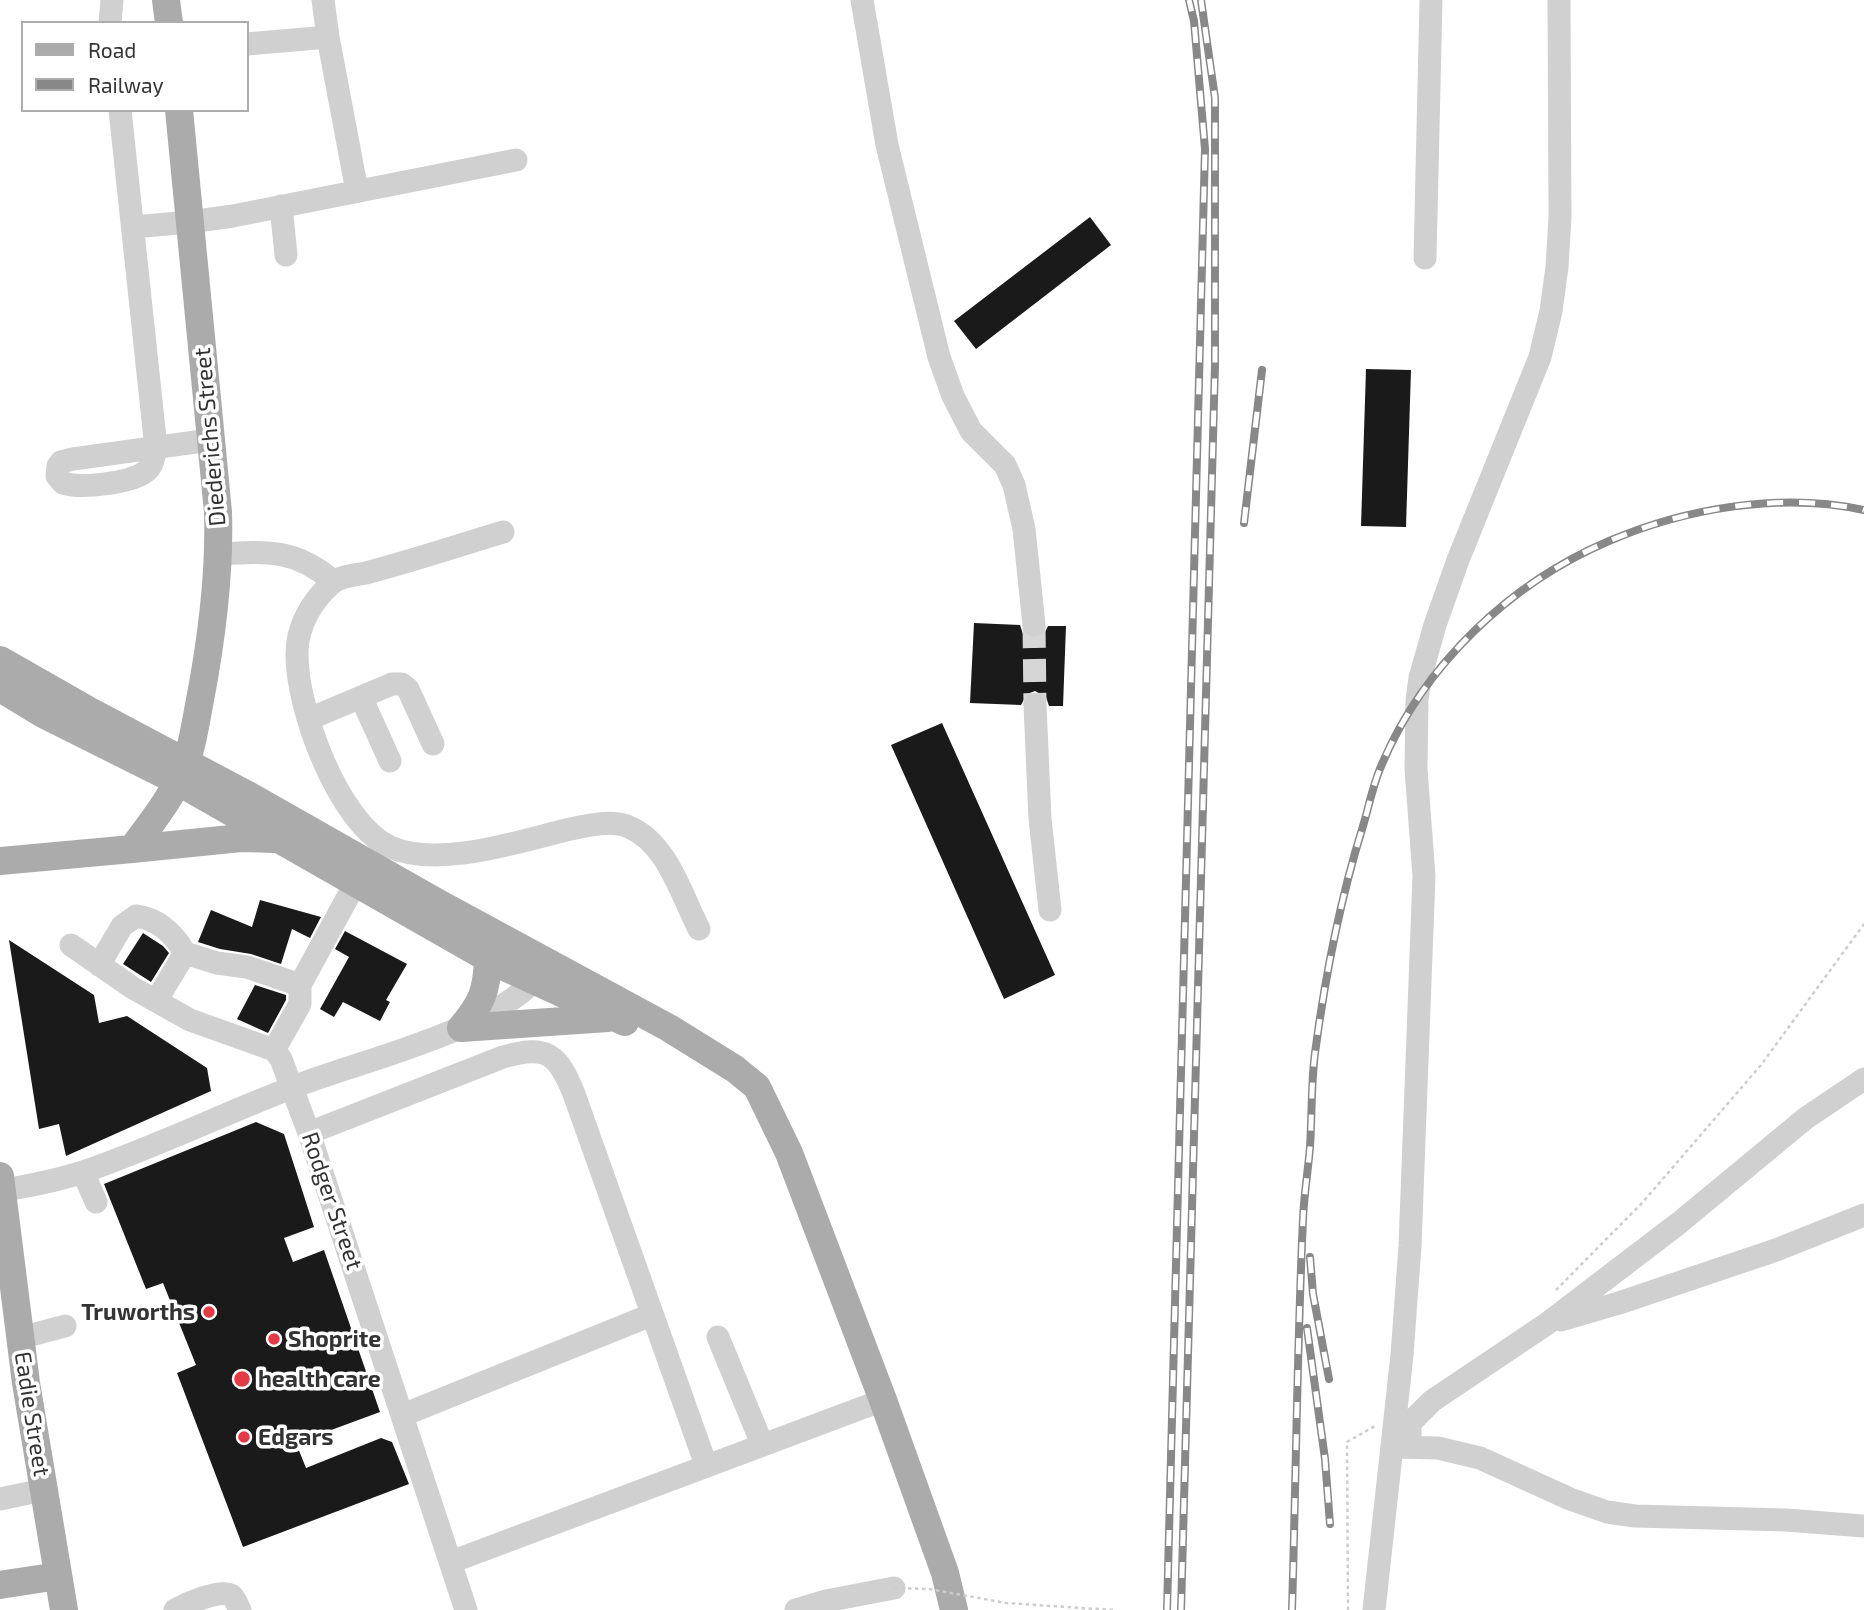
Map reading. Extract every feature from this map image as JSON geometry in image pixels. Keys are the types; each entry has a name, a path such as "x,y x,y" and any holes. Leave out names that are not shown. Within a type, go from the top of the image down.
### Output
{"main road":[{"path":"166,0 169,21"},
{"name":"Diederichs Street","path":"179,112 219,554 215,609 205,676 181,772"},
{"path":"0,660 181,772 279,839 488,958 542,972 669,1028 735,1069 757,1087 789,1153 883,1400 945,1573 954,1610"},
{"path":"0,688 43,714 181,772 542,972 614,1018 692,1049 706,1051"},
{"path":"132,849 169,798 181,772"},
{"path":"0,861 241,838 279,839"},
{"path":"0,884 28,858"},
{"path":"461,1028 482,999 486,988 488,958"},
{"path":"461,1028 614,1018"},
{"name":"Eadie Street","path":"1,1186 20,1338 64,1610"},
{"path":"0,1585 58,1576"}],"street":[{"path":"110,21 112,0"},
{"path":"323,0 357,191"},
{"path":"862,0 868,44 896,183 939,357 953,396 971,431 1005,465 1020,504 1034,625"},
{"path":"1425,258 1431,0"},
{"path":"1374,1610 1401,1447 1402,1355 1410,1246 1423,939 1424,876 1416,769 1417,700 1420,678 1435,625 1458,560 1540,357 1551,311 1560,216 1559,0"},
{"path":"248,44 328,37"},
{"path":"120,112 156,448 210,440"},
{"path":"133,227 190,222 516,160"},
{"path":"281,206 286,255"},
{"path":"503,532 404,563 333,581 313,604 301,627 297,652 300,687 309,719 340,798 361,825 389,846 418,855 464,852 593,824 625,825 646,835 662,855 699,929"},
{"path":"219,554 255,552 299,558 333,581"},
{"path":"309,719 392,684 402,684 408,689 433,744"},
{"path":"361,697 390,761"},
{"path":"1035,705 1040,819 1050,910"},
{"path":"71,945 190,1020 274,1050 300,1004 300,985 356,882"},
{"path":"99,965 122,926 136,916 147,918 175,935 185,953 217,963 247,967 300,985"},
{"path":"156,1001 185,953"},
{"path":"1,1186 83,1172 293,1087 461,1028 492,1012 542,972"},
{"name":"Rodger Street","path":"274,1050 281,1059 293,1087 309,1133 466,1610"},
{"path":"309,1133 503,1057 522,1051 544,1052 552,1056 564,1070 574,1094 706,1465"},
{"path":"1401,1447 1410,1423 1432,1401 1548,1323 1679,1223 1806,1118 1864,1079"},
{"path":"83,1172 96,1202"},
{"path":"1548,1323 1729,1267 1864,1215"},
{"path":"403,1415 651,1315"},
{"path":"20,1338 65,1326"},
{"path":"718,1338 762,1444"},
{"path":"452,1562 883,1400"},
{"path":"1401,1447 1438,1448 1480,1458 1570,1499 1607,1512 1635,1516 1786,1520 1864,1526"},
{"path":"0,1499 44,1490"},
{"path":"796,1610 826,1601 894,1588"},
{"path":"183,1608 214,1595 225,1594 236,1600 240,1610"}],"path":[{"path":"1556,1290 1642,1203 1760,1065 1864,924"},
{"path":"1348,1610 1347,1442 1381,1422"},
{"path":"894,1588 929,1589 1006,1603 1113,1610"}],"building":[{"path":"1090,217 1111,245 976,349 954,321"},
{"path":"1366,369 1411,370 1406,527 1361,526"},
{"path":"974,623 1020,625 1023,634 1035,639 1043,636 1048,626 1066,626 1063,706 1049,706 1046,697 1035,691 1027,694 1021,705 970,703"},
{"path":"942,723 1055,975 1004,999 891,745"},
{"path":"260,900 321,917 310,938 292,929 281,964 198,942 211,910 252,927"},
{"path":"345,931 407,964 386,1000 390,1002 380,1021 343,1002 334,1017 320,1009 349,957 335,949"},
{"path":"143,933 169,953 151,982 123,964"},
{"path":"9,940 94,995 99,1023 127,1016 207,1068 211,1091 66,1156 59,1124 39,1129"},
{"path":"255,985 286,995 286,1000 268,1033 237,1019"},
{"path":"256,1122 284,1134 314,1227 284,1238 293,1262 324,1250 380,1412 296,1443 306,1468 381,1438 392,1442 409,1484 243,1547 177,1373 196,1365 163,1283 146,1289 104,1184"}],"tunnel":[{"path":"1034,625 1035,705"}],"railway":[{"path":"1167,1610 1205,149 1194,21 1189,0"},
{"path":"1181,1610 1215,365 1215,98 1201,0"},
{"path":"1244,523 1262,370"},
{"path":"1292,1610 1301,1268 1315,1053 1347,882 1376,779 1400,728 1421,693 1474,631 1538,580 1609,541 1670,520 1734,506 1800,503 1864,510"},
{"path":"1310,1257 1313,1294 1329,1379"},
{"path":"1307,1328 1325,1459 1330,1524"}],"place":[{"name":"Truworths","path":"209,1312"},
{"name":"Shoprite","path":"274,1339"},
{"name":"health care","path":"242,1379"},
{"name":"Edgars","path":"244,1437"}]}
